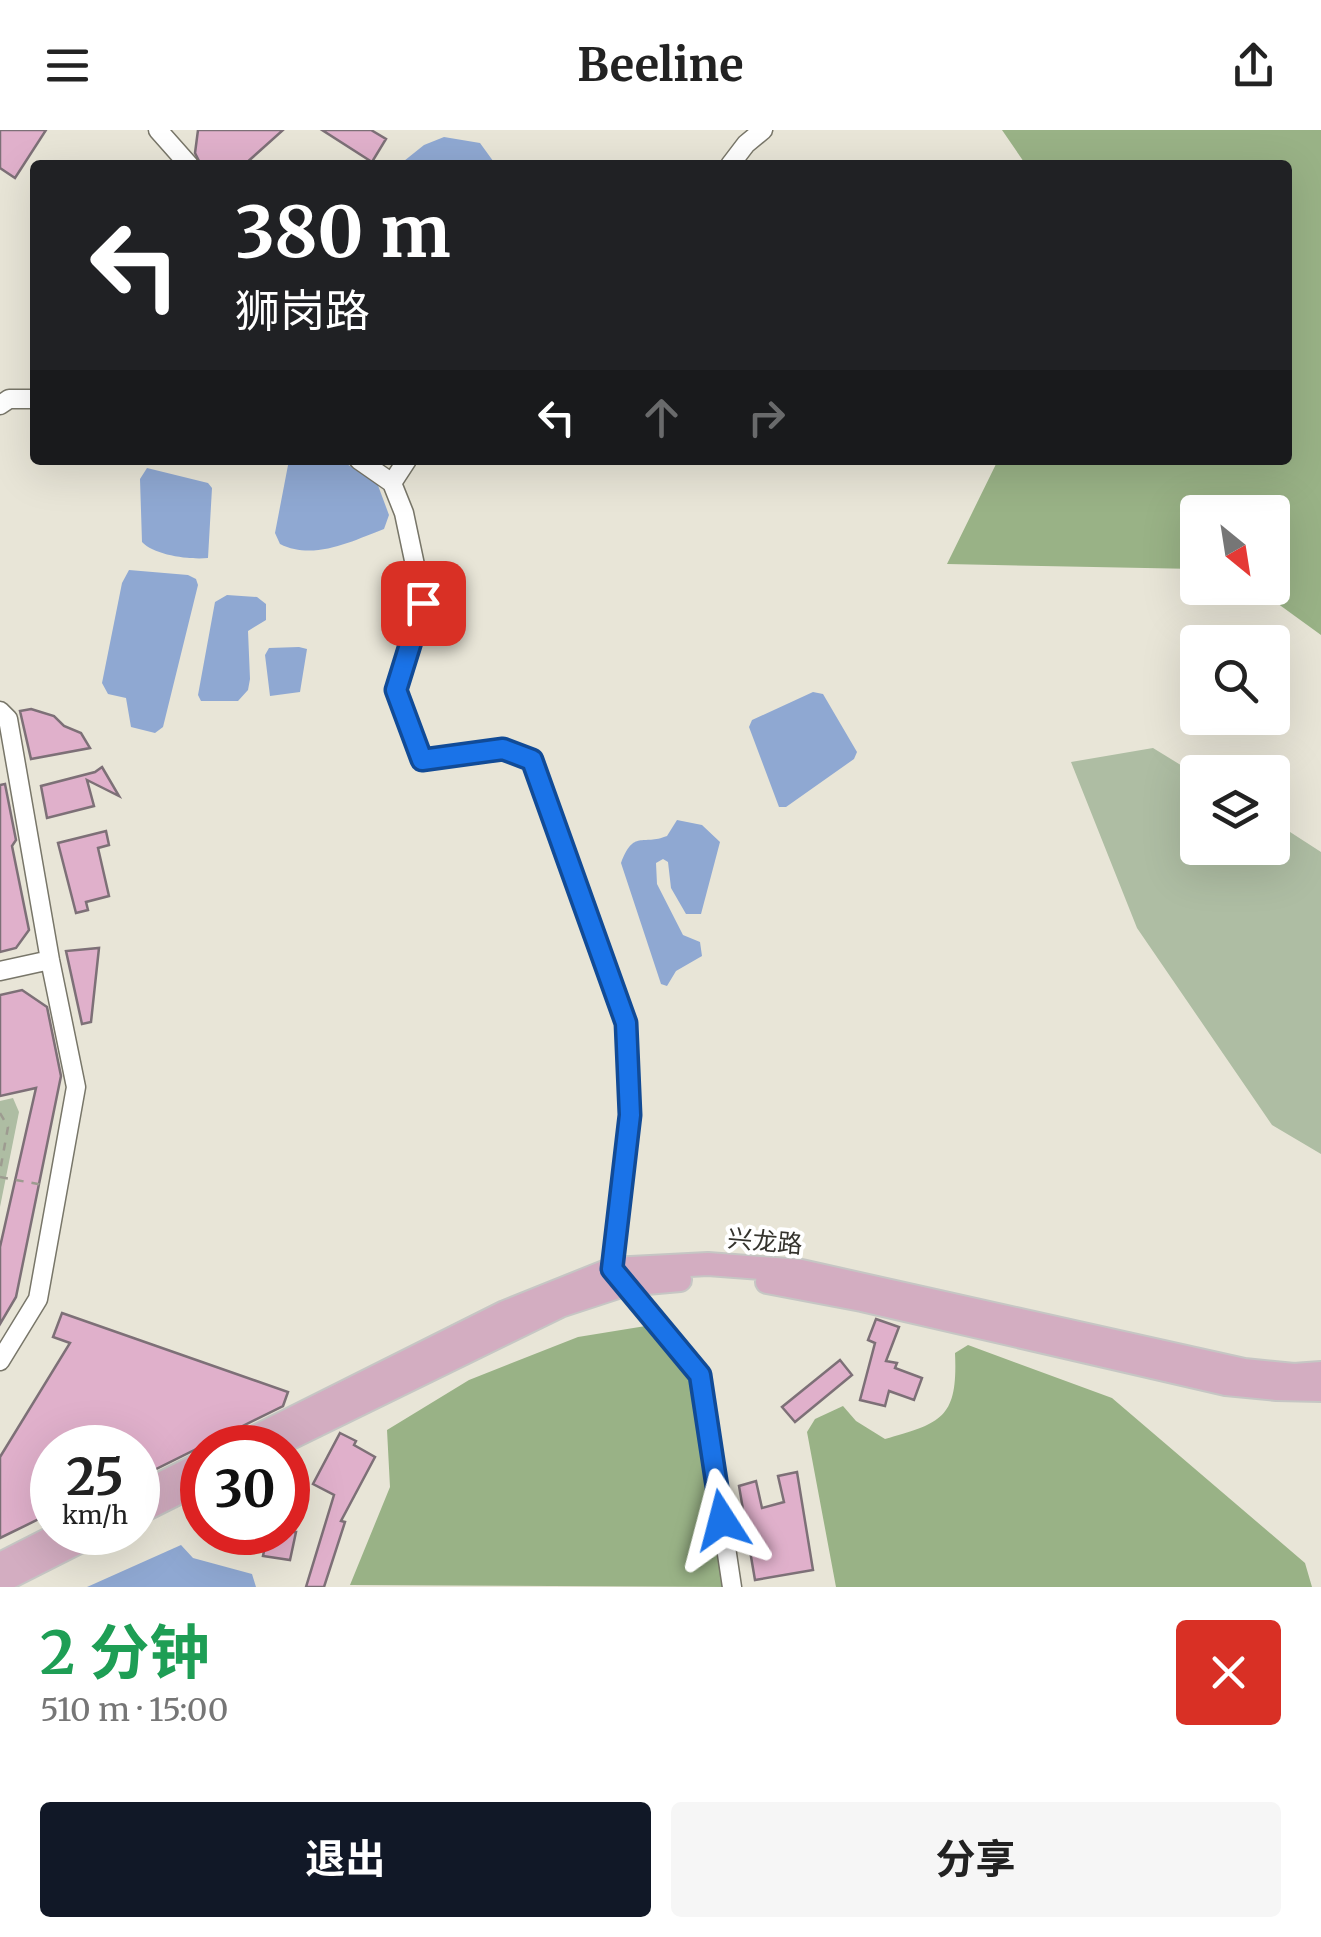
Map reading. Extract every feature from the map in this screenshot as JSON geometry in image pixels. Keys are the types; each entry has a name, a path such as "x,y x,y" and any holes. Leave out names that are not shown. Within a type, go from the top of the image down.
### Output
{"main road":[{"name":"兴龙路","path":"279,1425 505,1312 618,1277 708,1264 801,1271 1244,1370 1294,1376 1321,1373"},
{"name":"兴龙路","path":"310,1428 618,1277 778,1282 1226,1384 1321,1390"},
{"path":"0,1564 30,1549"},
{"path":"0,1582 53,1555"}],"street":[{"path":"158,130 185,160"},
{"path":"734,160 763,130"},
{"path":"0,405 10,399 30,399"},
{"path":"366,465 392,483 404,512 423,603 396,690 422,760 503,749 532,760 626,1023 630,1115 618,1277 700,1375 732,1587"},
{"path":"392,483 403,465"},
{"path":"0,1361 38,1299 76,1087 2,712"},
{"path":"0,971 50,960"}],"path":[{"path":"0,1113 8,1127 0,1174 58,1188"}],"green space":[{"path":"1002,130 1321,130 1321,635 1280,605 1290,605 1290,495 1180,495 1180,569 947,564 996,465 1292,465 1292,160 1023,160"},
{"path":"1153,748 1180,765 1180,865 1290,865 1290,832 1321,852 1321,1154 1272,1125 1137,928 1071,762"},
{"path":"13,1098 19,1112 0,1207 0,1101"},
{"path":"658,1324 700,1375 732,1587 350,1585 390,1487 387,1430 469,1380 578,1337"},
{"path":"968,1345 1112,1398 1305,1563 1312,1587 836,1587 807,1432 815,1419 843,1406 856,1421 885,1439 933,1422 949,1405 955,1353"}],"water":[{"path":"444,137 480,143 492,160 405,160 424,145"},
{"path":"288,465 348,465 376,480 389,515 384,529 319,550 280,544 275,533"},
{"path":"147,468 208,483 212,488 208,558 172,556 142,542 140,479"},
{"path":"129,570 188,575 198,585 163,727 155,733 131,727 126,698 108,694 102,683 122,583"},
{"path":"227,595 257,597 266,604 266,620 248,631 248,690 238,701 201,701 198,695 215,602"},
{"path":"269,648 307,649 300,692 270,696 265,655"},
{"path":"813,692 823,694 857,752 854,759 786,807 779,807 749,727 752,720"},
{"path":"677,820 702,825 720,842 701,914 686,914 671,888 668,862 663,859 656,863 657,884 683,935 700,942 702,956 676,971 667,986 661,984 621,863 635,842 667,836"},
{"path":"180,1545 180,1555 252,1574 256,1587 87,1587"}],"building":[{"path":"0,130 46,130 15,178 0,168"},
{"path":"198,130 283,130 250,160 198,160 195,153"},
{"path":"322,130 371,130 386,139 373,160"},
{"path":"31,709 54,716 64,726 81,733 90,748 31,759 20,711"},
{"path":"102,767 119,796 87,780 94,806 47,818 41,786"},
{"path":"5,784 16,840 12,846 29,930 16,948 0,952 0,785"},
{"path":"106,831 109,845 98,848 109,896 86,902 88,910 76,913 58,843"},
{"path":"99,948 91,1022 82,1024 66,951"},
{"path":"22,990 47,1007 61,1076 16,1297 0,1324 0,1247 36,1088 0,1096 0,995"},
{"path":"62,1313 288,1392 283,1406 245,1425 180,1425 180,1457 160,1467 160,1425 30,1425 30,1523 0,1538 0,1457 70,1343 53,1337"},
{"path":"876,1319 899,1327 886,1361 922,1378 914,1400 889,1391 885,1406 860,1400 875,1343 868,1340"},
{"path":"840,1360 852,1375 795,1422 782,1407"},
{"path":"340,1433 375,1457 341,1521 345,1522 324,1587 306,1587 334,1495 313,1484"},
{"path":"797,1472 813,1570 755,1580 739,1486 756,1481 762,1508 784,1502 778,1476"},
{"path":"263,1555 291,1555 290,1560"}],"route":[{"path":"423,603 396,690 422,760 503,749 532,760 626,1023 630,1115 612,1269 700,1375 722,1520"}]}
